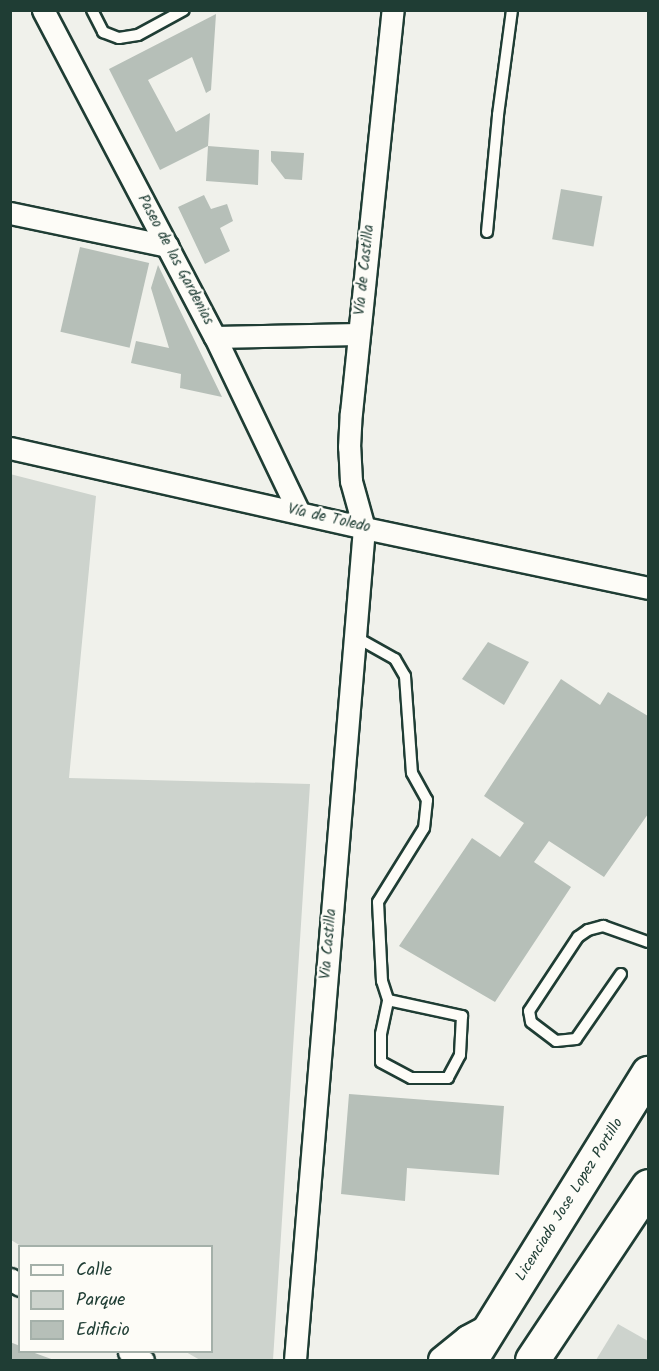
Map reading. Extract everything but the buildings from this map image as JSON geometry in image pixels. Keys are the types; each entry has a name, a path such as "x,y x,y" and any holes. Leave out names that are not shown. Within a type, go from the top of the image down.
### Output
{"highway":[{"name":"Licenciado Jose Lopez Portillo","path":"470,1360 648,1073"},
{"path":"532,1360 648,1186"}],"street":[{"name":"Paseo de las Gardenias","path":"43,10 215,337 299,512"},
{"name":"Vía de Castilla","path":"364,528 351,481 349,447 358,334 393,10"},
{"path":"10,213 168,246"},
{"path":"215,337 358,334"},
{"name":"Vía de Toledo","path":"10,448 364,528 648,588"},
{"name":"Via Castilla","path":"295,1360 353,636 364,528"},
{"path":"442,1360 468,1339 492,1327"}],"lane":[{"path":"92,10 103,32 110,37 128,38 184,10"},
{"path":"487,232 498,115 512,10"},
{"path":"353,636 395,659 405,676 412,773 427,800 424,828 378,902 382,981 388,1000 381,1034 381,1062 411,1078 448,1078 460,1055 462,1016 388,1000"},
{"path":"621,974 576,1039 556,1041 531,1022 529,1011 578,937 588,930 603,926 648,942"}],"green space":[{"path":"10,474 96,496 69,778 310,784 273,1360 200,1360 188,1353 213,1353 213,1245 19,1245 11,1240"},
{"path":"618,1324 648,1341 648,1360 596,1360"}]}
